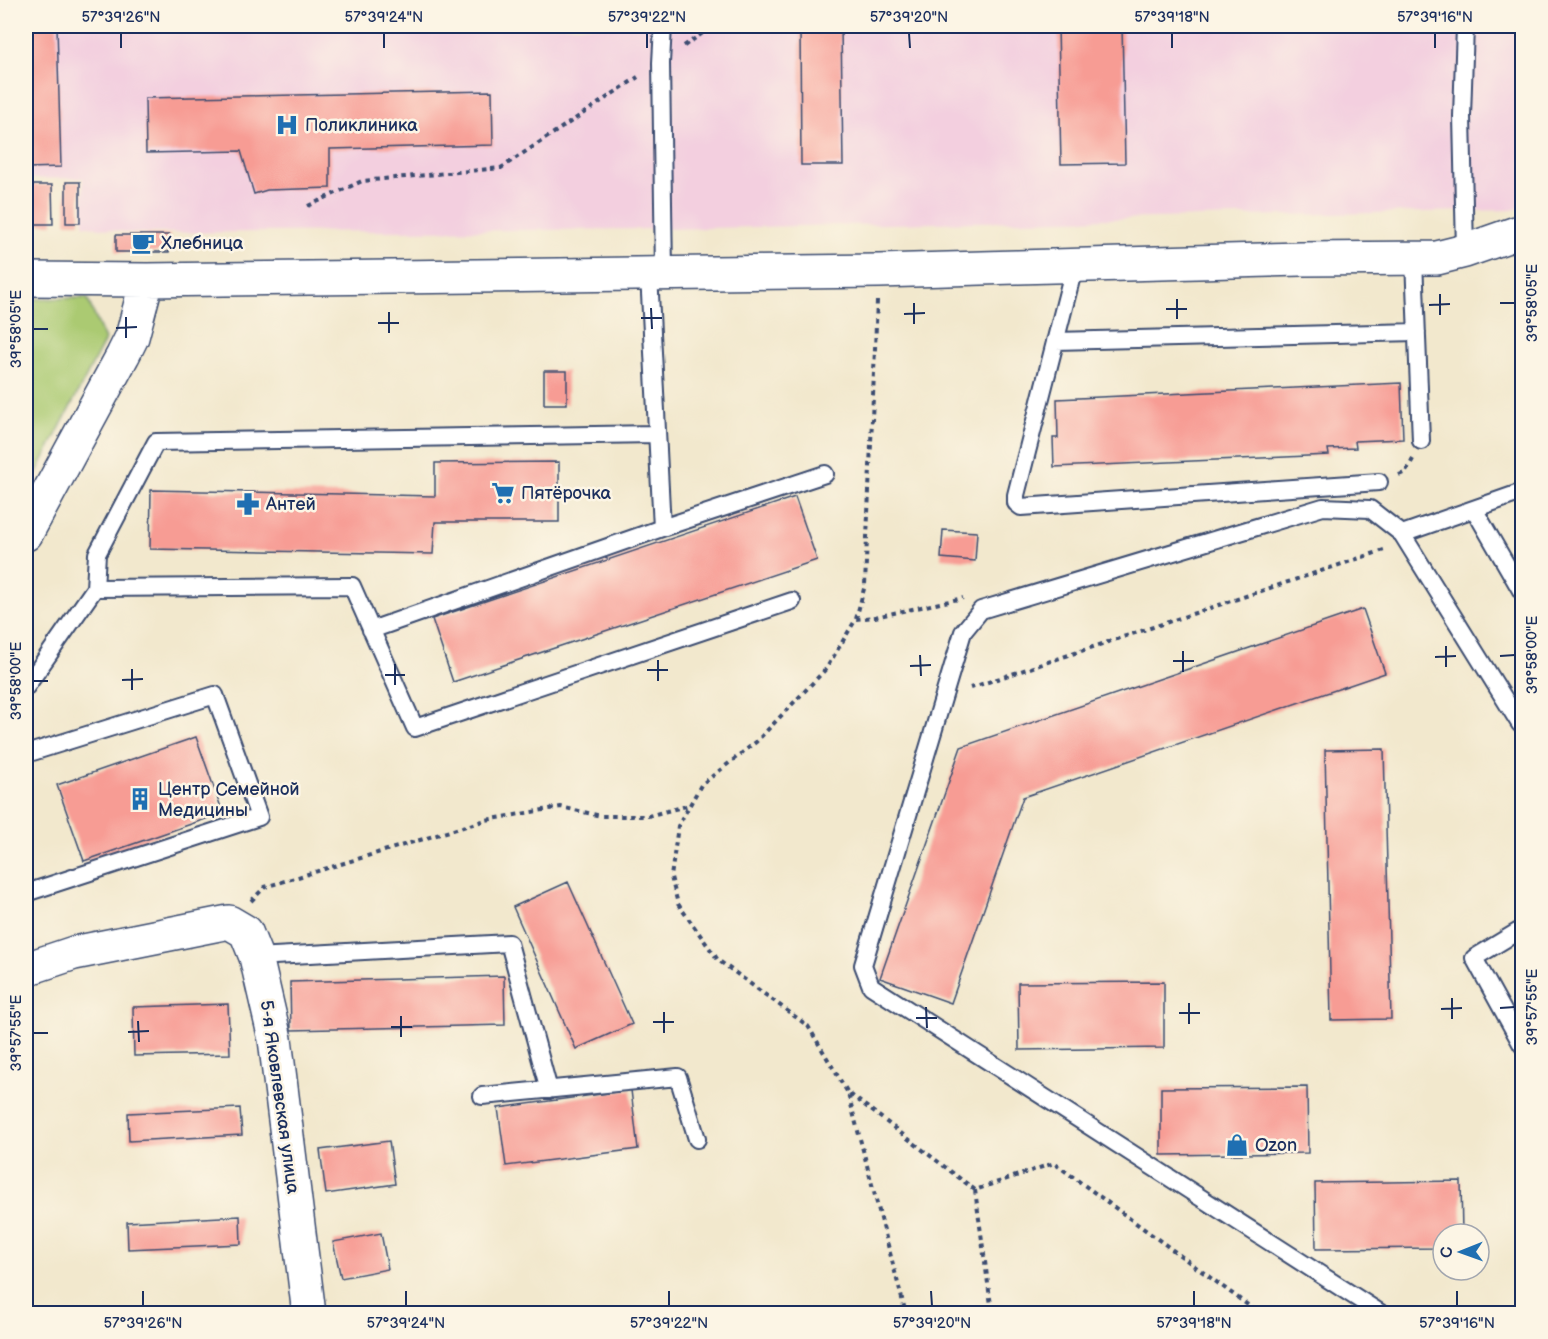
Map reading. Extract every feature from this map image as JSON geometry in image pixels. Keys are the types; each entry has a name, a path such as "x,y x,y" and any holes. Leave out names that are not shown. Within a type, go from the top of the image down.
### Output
{"street":[{"path":"26,279 147,280 879,271 1075,264 1414,259 1437,258 1466,251 1522,231"},
{"path":"26,534 132,337 147,280"},
{"path":"26,969 74,953 229,922"},
{"name":"5-я Яковлевская улица","path":"229,922 246,932 256,957 275,1039 309,1314"}],"lane":[{"path":"662,528 656,434 656,274 663,26"},
{"path":"1465,26 1462,116 1466,251"},
{"path":"1414,259 1422,441"},
{"path":"1075,264 1016,495 1016,503 1022,507 1379,482"},
{"path":"1056,341 1417,332"},
{"path":"26,687 95,588 97,554 156,442 656,434"},
{"path":"371,630 662,528 825,474"},
{"path":"1405,538 1522,492"},
{"path":"1382,1314 871,986 862,965 963,632 981,610 1323,507 1370,509 1405,538 1520,724 1522,723"},
{"path":"1474,509 1522,592"},
{"path":"95,588 352,586 415,728 792,601"},
{"path":"26,754 215,695 259,817 26,893"},
{"path":"1522,929 1474,958 1522,1045"},
{"path":"256,957 509,943 549,1090"},
{"path":"482,1096 678,1077 697,1138"}],"path":[{"path":"308,206 362,181 501,168 661,63 713,26"},
{"path":"879,271 865,585 856,619 826,669 756,742 701,785 678,826 671,877 678,904 718,960 808,1026 848,1093 906,1314"},
{"path":"1379,482 1406,472 1422,441"},
{"path":"944,697 1405,538"},
{"path":"856,619 985,593 1005,604"},
{"path":"229,922 265,887 486,820 561,807 601,816 648,816 690,805"},
{"path":"848,1093 975,1190 994,1314"},
{"path":"975,1190 1054,1163 1260,1314"}],"shaded area":[{"path":"26,26 1522,26 1522,207 1512,210 664,229 132,233 83,225 83,178 26,179"}],"green space":[{"path":"87,298 105,340 26,493 26,299"}],"building":[{"path":"26,26 57,26 61,167 26,168"},
{"path":"800,26 841,26 843,165 801,165"},
{"path":"1058,26 1122,26 1125,163 1061,164"},
{"path":"492,91 493,145 330,149 330,188 267,190 254,194 241,151 146,153 145,98"},
{"path":"66,182 80,182 80,223 66,223"},
{"path":"26,185 52,185 53,224 26,224"},
{"name":"Хлебница","path":"116,235 170,235 169,252 116,252"},
{"path":"544,371 567,371 567,404 544,404"},
{"path":"1401,383 1403,439 1355,441 1356,448 1328,449 1329,455 1054,467 1053,438 1058,438 1057,399"},
{"path":"559,462 559,522 435,522 433,554 150,549 151,490 435,496 435,463"},
{"path":"795,497 817,560 453,682 432,619"},
{"path":"943,530 977,532 975,561 941,558"},
{"path":"1363,609 1385,673 1023,797 951,1003 880,978 961,747"},
{"name":"Центр Семейной Медицины","path":"196,737 223,813 84,861 57,785"},
{"path":"1384,749 1391,1019 1331,1020 1325,750"},
{"path":"568,882 632,1024 576,1049 513,907"},
{"path":"504,976 505,1025 291,1030 290,982"},
{"path":"1164,982 1164,1048 1019,1050 1018,983"},
{"path":"228,1004 230,1054 134,1056 133,1007"},
{"path":"1307,1087 1308,1153 1161,1155 1161,1088"},
{"path":"631,1090 638,1149 506,1166 498,1108"},
{"path":"240,1108 242,1135 129,1141 128,1113"},
{"path":"389,1141 395,1184 326,1194 320,1150"},
{"path":"1461,1181 1462,1222 1431,1222 1431,1248 1316,1249 1315,1183"},
{"path":"240,1216 241,1244 128,1249 127,1222"},
{"path":"381,1233 388,1269 341,1278 333,1242"}],"place":[{"name":"Поликлиника","path":"287,125"},
{"name":"Хлебница","path":"143,243"},
{"name":"Пятёрочка","path":"503,493"},
{"name":"Антей","path":"248,504"},
{"name":"Центр Семейной Медицины","path":"140,799"},
{"name":"Ozon","path":"1237,1145"}]}
